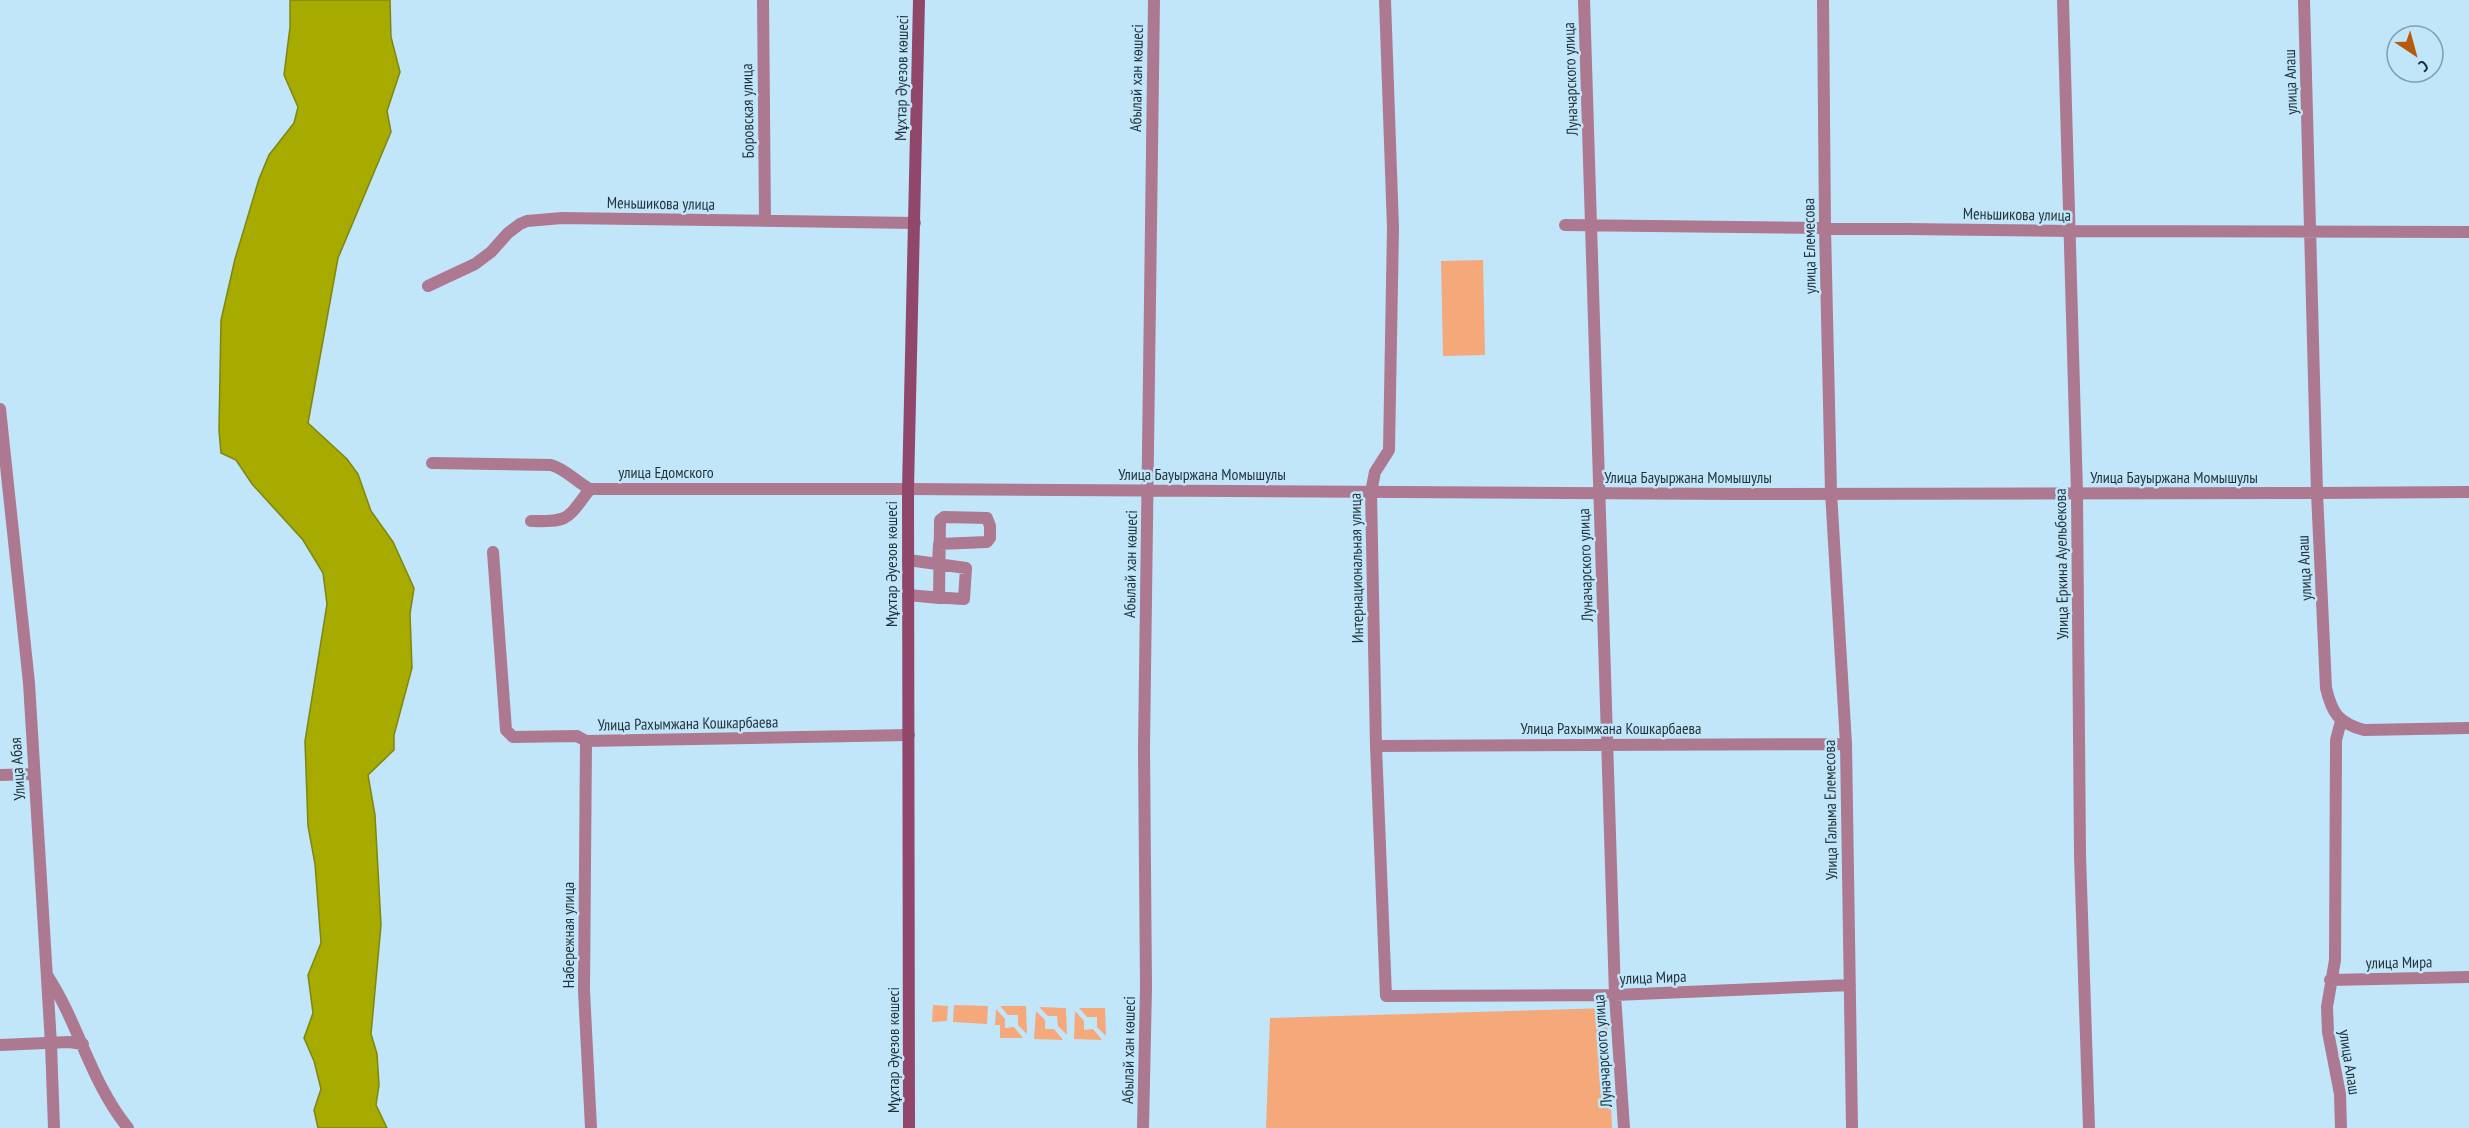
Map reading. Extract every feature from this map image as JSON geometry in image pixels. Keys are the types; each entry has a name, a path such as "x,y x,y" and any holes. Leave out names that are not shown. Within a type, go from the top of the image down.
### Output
{"main road":[{"name":"Мұхтар Әуезов көшесі","path":"909,1128 908,489 919,0"}],"street":[{"name":"Боровская улица","path":"763,0 765,221"},
{"name":"Абылай хан көшесі","path":"1143,1128 1146,987 1144,748 1154,0"},
{"name":"Интернациональная улица","path":"1385,0 1393,228 1389,450 1372,480 1371,492 1376,746 1386,996"},
{"name":"Луначарского улица","path":"1584,0 1615,995 1624,1128"},
{"name":"улица Елемесова","path":"1823,0 1831,492"},
{"name":"Улица Еркина Ауельбекова","path":"2063,0 2077,493 2080,855 2089,1128"},
{"name":"улица Алаш","path":"2304,0 2317,494 2326,688 2332,707 2342,721 2336,740 2335,960 2327,1007 2328,1032 2340,1094 2341,1128"},
{"name":"Меньшикова улица","path":"428,286 474,264 491,252 508,233 527,221 562,218 915,223"},
{"name":"Меньшикова улица","path":"1565,225 2069,231 2469,232"},
{"name":"Улица Абая","path":"0,409 28,683 51,1044 54,1128"},
{"path":"432,463 551,465 560,468 578,483 590,489 568,516 559,522 531,521"},
{"name":"улица Едомского","path":"590,489 908,489"},
{"name":"Улица Бауыржана Момышулы","path":"908,489 1600,493 2317,494 2469,492"},
{"name":"Улица Галыма Елемесова","path":"1831,492 1846,744 1852,1128"},
{"path":"939,544 939,598"},
{"name":"Улица Рахымжана Кошкарбаева","path":"494,552 506,730 513,737 577,736 586,741 909,735"},
{"path":"908,560 966,568 964,599 908,595"},
{"path":"2342,721 2356,728 2380,731 2469,728"},
{"name":"Набережная улица","path":"586,741 584,991 591,1128"},
{"name":"Улица Рахымжана Кошкарбаева","path":"1376,746 1846,744"},
{"path":"0,775 34,774"},
{"path":"2335,960 2350,980"},
{"path":"46,975 65,1003 83,1044 92,1072 105,1096 128,1128"},
{"name":"улица Мира","path":"2330,980 2469,976"},
{"name":"улица Мира","path":"1386,996 1615,995 1850,985"},
{"path":"0,1045 69,1042 83,1044"}],"shaded area":[{"path":"290,0 390,0 391,37 400,72 387,111 391,132 338,258 308,423 347,459 358,474 371,511 393,542 414,588 410,614 412,668 394,735 394,750 368,775 375,815 381,925 371,1034 377,1054 379,1085 376,1105 387,1128 318,1128 314,1110 321,1089 314,1061 304,1038 313,1013 308,975 321,943 315,864 308,826 305,741 327,604 323,573 303,540 252,484 236,460 221,453 219,430 221,320 235,259 259,179 269,155 294,123 298,107 284,75 290,27"},
{"path":"1483,260 1485,355 1443,356 1441,261"},
{"path":"933,1005 948,1006 947,1021 932,1022"},
{"path":"954,1005 988,1006 987,1024 953,1022"},
{"path":"1000,1006 1026,1006 1027,1034 1018,1025 1018,1015 1008,1015"},
{"path":"1039,1007 1066,1008 1067,1035 1058,1026 1057,1016 1048,1016"},
{"path":"1079,1008 1105,1008 1106,1036 1097,1027 1097,1017 1087,1017"},
{"path":"1607,1008 1612,1128 1266,1128 1270,1018"},
{"path":"996,1009 1005,1019 1005,1028 1014,1027 1023,1038 1000,1038 1000,1025 995,1025"},
{"path":"1036,1011 1045,1020 1045,1029 1054,1029 1063,1040 1034,1039"},
{"path":"1075,1011 1084,1021 1084,1030 1093,1029 1102,1040 1074,1039"}]}
